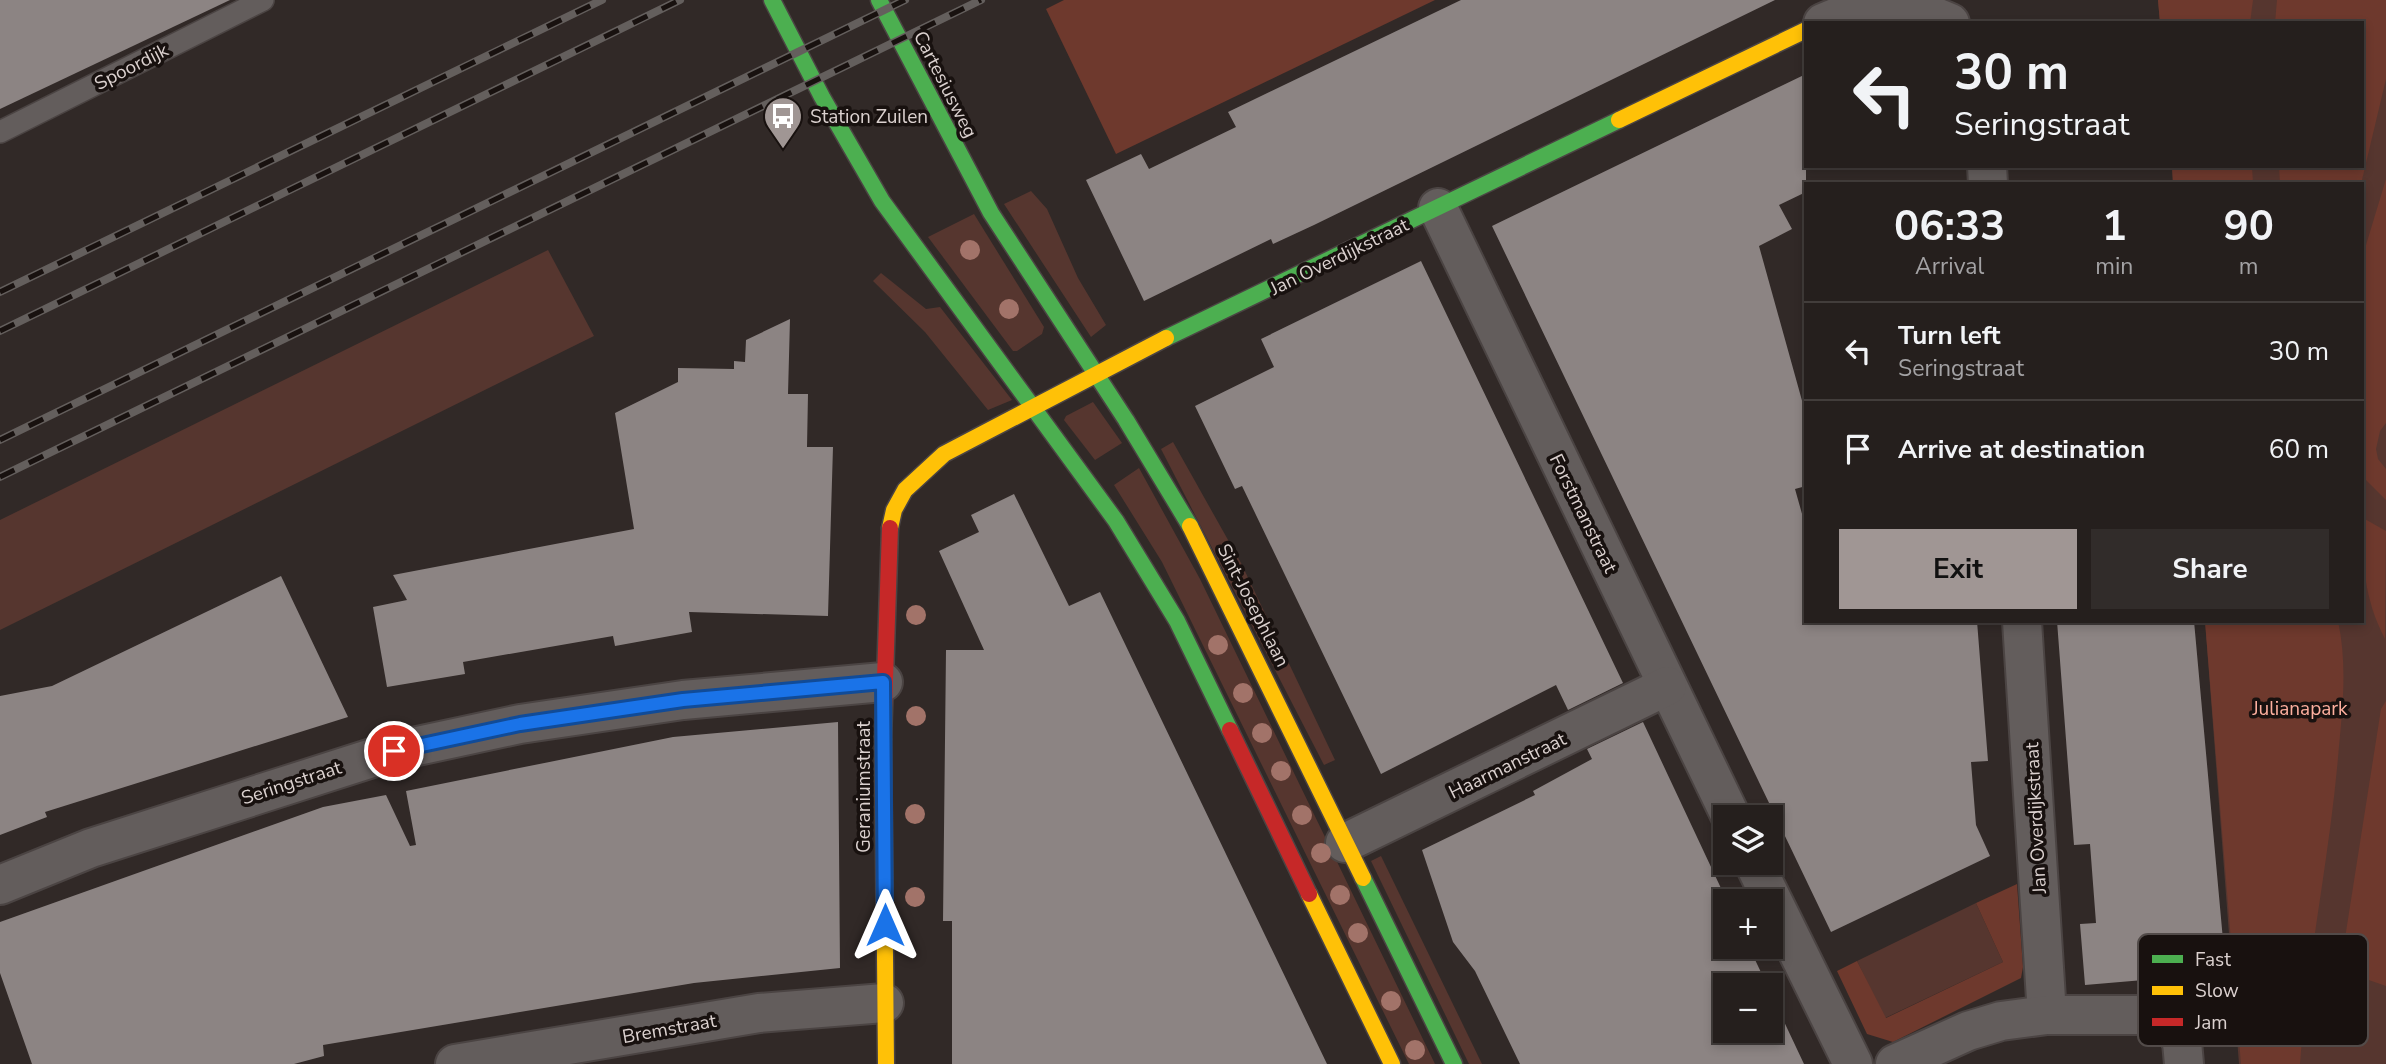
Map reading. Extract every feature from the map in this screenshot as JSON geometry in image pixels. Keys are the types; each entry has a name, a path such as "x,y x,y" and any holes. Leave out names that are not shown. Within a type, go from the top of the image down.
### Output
{"main road":[{"path":"772,0 828,108 899,224 1116,521 1177,621 1392,1064"},
{"name":"Cartesiusweg","path":"880,0 976,187"},
{"name":"Jan Overdijkstraat","path":"894,510 905,490 944,454 1032,406 1804,31"},
{"name":"Sint-Josephlaan","path":"976,187 1023,267 1097,374 1206,555 1454,1064"},
{"name":"Geraniumstraat","path":"886,1064 883,682 889,531 894,510"}],"street":[{"path":"1827,21 1866,3 1898,2 1929,10 1947,21"},
{"name":"Forstmanstraat","path":"1438,208 1725,805"},
{"name":"Jan Overdijkstraat","path":"2022,623 2047,1015"},
{"name":"Seringstraat","path":"0,885 91,848 384,753 520,724 683,700 883,682"},
{"name":"Haarmanstraat","path":"1345,842 1667,686"},
{"path":"1760,875 1853,1064"},
{"name":"Bremstraat","path":"455,1064 759,1013 884,1003"},
{"path":"1895,1064 1968,1031 2001,1021 2047,1015 2138,1015"},
{"path":"2183,1046 2185,1064"}],"lane":[{"name":"Spoordijk","path":"0,132 263,0"}],"green space":[{"path":"1064,0 1435,0 1116,154 1046,9"},
{"name":"Julianapark","path":"2158,0 2386,0 2386,1064 2239,1064 2238,1046 2368,1046 2368,934 2229,934 2205,623 2364,623 2364,182 2173,182 2172,168 2364,168 2364,21 2160,21"},
{"path":"2158,0 2253,0 2250,21 2160,21"},
{"path":"2277,0 2386,0 2386,79 2361,182 2280,182 2279,168 2364,168 2364,21 2275,21"},
{"path":"2172,168 2252,168 2253,182 2173,182"},
{"path":"2386,179 2386,423 2380,431 2376,449 2378,459 2386,469 2386,500 2364,478 2364,252"},
{"path":"1031,191 1047,209 1078,278 1106,325 1091,337 1004,204"},
{"path":"974,214 1044,327 1042,334 1017,351 1013,351 928,237"},
{"path":"548,250 594,336 0,630 0,520"},
{"path":"881,273 926,309 940,307 1012,400 988,410 925,332 873,281"},
{"path":"1093,402 1122,443 1095,460 1064,420 1066,416"},
{"path":"1173,442 1241,563 1335,760 1324,765 1161,449"},
{"path":"1139,468 1200,579 1435,1064 1409,1064 1162,562 1114,485"},
{"path":"2364,519 2386,531 2385,639 2373,609 2366,580"},
{"path":"2205,623 2338,623 2343,655 2341,724 2315,934 2230,934"},
{"path":"2386,701 2386,986 2368,980 2368,934 2346,934 2381,709"},
{"path":"1381,856 1482,1064 1469,1064 1371,861"},
{"path":"2017,884 2023,967 2021,978 1893,1042 1867,1034 1837,971 1857,961 1886,1018 2003,962 1976,903"},
{"path":"1976,903 2003,962 1885,1018 1857,961"},
{"path":"2240,1046 2301,1046 2300,1064 2241,1064"}],"building":[{"path":"0,0 230,0 0,109"},
{"path":"1461,0 1775,0 1314,225 1273,244 1271,239 1144,301 1086,180 1141,154 1149,169 1236,127 1228,112"},
{"path":"1804,75 1804,193 1779,205 1792,229 1759,246 1804,408 1804,487 1795,489 1804,521 1804,623 1977,623 1988,761 1971,762 1976,825 1990,856 1831,932 1783,832 1783,805 1770,805 1492,226"},
{"path":"1421,261 1623,683 1568,710 1556,685 1381,774 1242,486 1235,489 1195,406 1274,367 1261,339"},
{"path":"790,319 788,394 808,394 807,447 833,447 828,616 689,612 692,632 615,646 613,636 463,662 465,674 387,687 373,607 407,600 393,575 634,529 615,413 678,382 678,368 734,369 734,361 745,362 746,340"},
{"path":"1014,494 1069,606 1100,592 1327,1064 952,1064 952,921 943,921 946,650 984,650 939,551 979,532 971,515"},
{"path":"281,576 348,717 45,812 47,817 0,835 0,696 52,686"},
{"path":"2057,623 2194,623 2222,934 2138,934 2138,980 2085,985 2080,924 2096,923 2090,844 2074,845"},
{"path":"838,722 840,968 694,983 323,1045 324,1056 294,1064 32,1064 0,973 0,922 323,807 386,795 410,846 416,845 406,791 673,737"},
{"path":"1643,722 1721,889 1713,889 1713,959 1755,959 1761,973 1713,973 1713,1043 1783,1043 1783,1019 1804,1064 1520,1064 1475,971 1453,942 1422,850 1535,795 1533,791 1592,759 1587,749"}],"railway":[{"path":"0,292 602,0"},
{"path":"0,331 680,0"},
{"path":"0,440 905,0"},
{"path":"0,477 981,0"}],"traffic: fast":[{"path":"772,0 822,97 882,201 1116,521 1177,621 1230,730"},
{"path":"879,0 991,213 1126,420 1190,526"},
{"path":"1166,338 1619,120"},
{"path":"1363,878 1454,1064"}],"traffic: slow":[{"path":"1619,120 1804,31"},
{"path":"890,528 894,510 905,490 944,454 1166,338"},
{"path":"1190,526 1363,878"},
{"path":"883,739 886,1064"},
{"path":"1309,894 1392,1064"}],"traffic: jam":[{"path":"883,739 890,528"},
{"path":"1230,730 1309,894"}],"place":[{"name":"Station Zuilen","path":"783,150"}],"route":[{"path":"394,751 520,724 683,700 883,682 885,925"}]}
